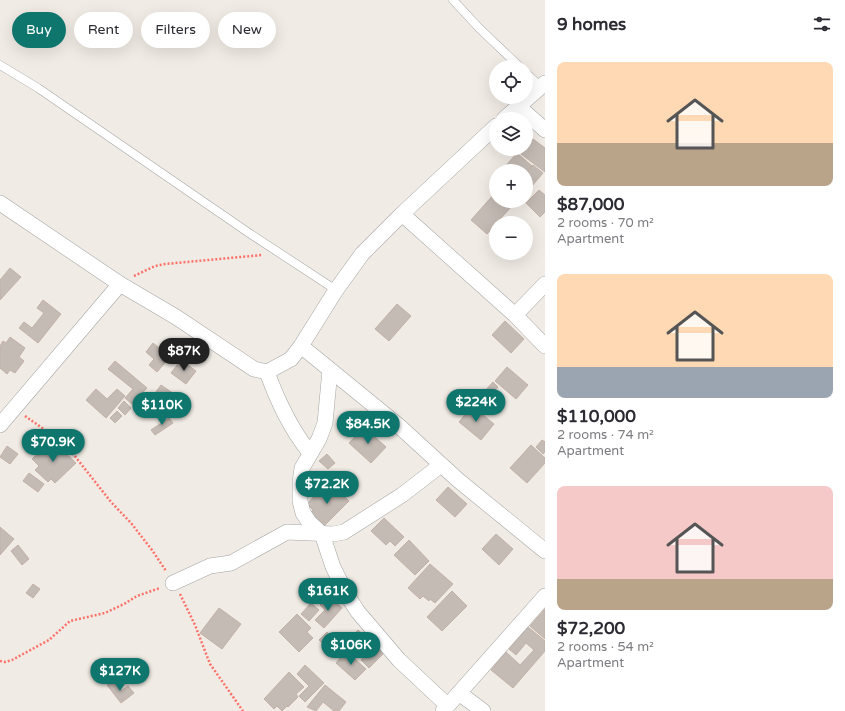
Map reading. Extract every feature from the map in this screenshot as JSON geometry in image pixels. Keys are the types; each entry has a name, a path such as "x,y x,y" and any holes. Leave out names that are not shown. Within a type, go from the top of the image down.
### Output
{"street":[{"path":"512,112 543,85"},
{"path":"518,106 545,130"},
{"path":"0,202 120,284 176,317 254,369 267,372 290,359 301,346 336,290 362,254 402,214 489,133"},
{"path":"402,214 515,315 545,346"},
{"path":"0,425 120,284"},
{"path":"515,315 545,284"},
{"path":"301,346 399,426 458,480 545,551"},
{"path":"330,370 325,423 319,439 302,468 300,501 303,513 309,522 322,534 333,567 347,595 358,612 399,660 445,708 545,596"},
{"path":"267,372 283,412 300,440 310,453"},
{"path":"173,583 210,566 231,563 287,532 322,534 344,532 402,495 441,465"},
{"path":"459,693 483,711"}],"lane":[{"path":"453,0 480,29 513,60"},
{"path":"0,65 38,88 336,290"},
{"path":"533,78 543,85"}],"path":[{"path":"120,284 145,271 165,264 223,260 280,253"},
{"path":"13,408 48,432 74,455 111,502 131,523 152,550 173,583 188,611 210,664 243,711"},
{"path":"0,662 12,660 49,640 70,622 91,618 112,611 137,596 173,583"}],"building":[{"path":"533,139 545,148 545,172 524,156 533,156"},
{"path":"514,156 520,156 530,164 507,164"},
{"path":"533,165 543,173 533,185"},
{"path":"539,190 545,195 545,212 540,217 531,208 533,208 533,196"},
{"path":"489,200 489,208 510,208 503,216 489,216 489,232 487,234 471,220"},
{"path":"10,268 21,277 0,300 0,280"},
{"path":"43,300 61,314 38,343 19,328 24,322 32,328 44,313 37,308"},
{"path":"397,304 411,316 389,341 375,329"},
{"path":"505,321 524,339 511,353 492,335"},
{"path":"10,337 25,348 19,357 24,361 15,373 10,370 7,374 0,368 0,346 3,341 6,343"},
{"path":"153,343 170,357 157,372 149,365 154,359 146,352"},
{"path":"181,360 196,371 186,384 171,373"},
{"path":"115,361 147,388 132,404 125,398 133,389 108,369"},
{"path":"507,367 528,385 516,399 495,381"},
{"path":"493,382 498,387 480,406 475,402"},
{"path":"161,385 180,398 174,406 155,393"},
{"path":"96,389 107,399 117,389 125,396 106,418 86,400"},
{"path":"124,401 131,408 125,415 118,408"},
{"path":"472,406 494,424 481,440 459,422"},
{"path":"117,411 122,416 115,423 110,418"},
{"path":"169,418 173,423 155,435 151,430"},
{"path":"364,427 386,447 371,463 349,443"},
{"path":"542,440 545,442 545,452 543,454 536,447"},
{"path":"49,443 55,449 58,446 76,463 55,483 51,479 48,482 35,470 39,466 32,459"},
{"path":"531,445 545,458 545,463 527,483 510,468"},
{"path":"7,446 18,454 10,464 0,457"},
{"path":"327,454 335,463 328,469 319,461"},
{"path":"29,473 44,484 38,492 23,481"},
{"path":"327,487 333,492 336,489 349,501 323,527 309,514 313,510 307,504 320,490 322,491"},
{"path":"448,487 467,504 455,517 436,500"},
{"path":"384,518 404,537 395,546 390,541 386,545 371,531"},
{"path":"0,527 14,539 0,555"},
{"path":"496,534 513,549 499,565 482,549"},
{"path":"409,540 429,561 415,575 394,555"},
{"path":"18,545 29,559 22,565 11,551"},
{"path":"430,564 453,584 435,603 430,599 429,601 423,596 420,599 408,588"},
{"path":"33,584 40,589 33,598 26,593"},
{"path":"452,591 467,606 442,631 427,617"},
{"path":"329,596 342,608 324,628 315,620 325,610 320,605"},
{"path":"311,603 319,610 309,621 301,614"},
{"path":"219,608 241,624 222,649 200,633"},
{"path":"545,609 545,639 530,626"},
{"path":"297,614 311,628 307,632 313,638 299,652 279,632"},
{"path":"528,627 545,641 545,651 513,688 491,670 506,652 520,665 534,650 526,643 516,655 509,649"},
{"path":"358,630 368,639 352,656 342,647"},
{"path":"327,632 344,649 336,657 319,640"},
{"path":"377,643 385,652 369,668 361,660"},
{"path":"346,651 366,669 355,680 336,663"},
{"path":"305,665 324,683 305,702 299,696 309,686 297,674"},
{"path":"289,672 304,687 296,694 298,697 288,707 287,706 282,711 277,706 274,709 264,699"},
{"path":"113,681 121,691 128,686 134,693 121,703 107,685"},
{"path":"325,685 346,702 339,711 334,711 323,702 316,711 307,707"}]}
